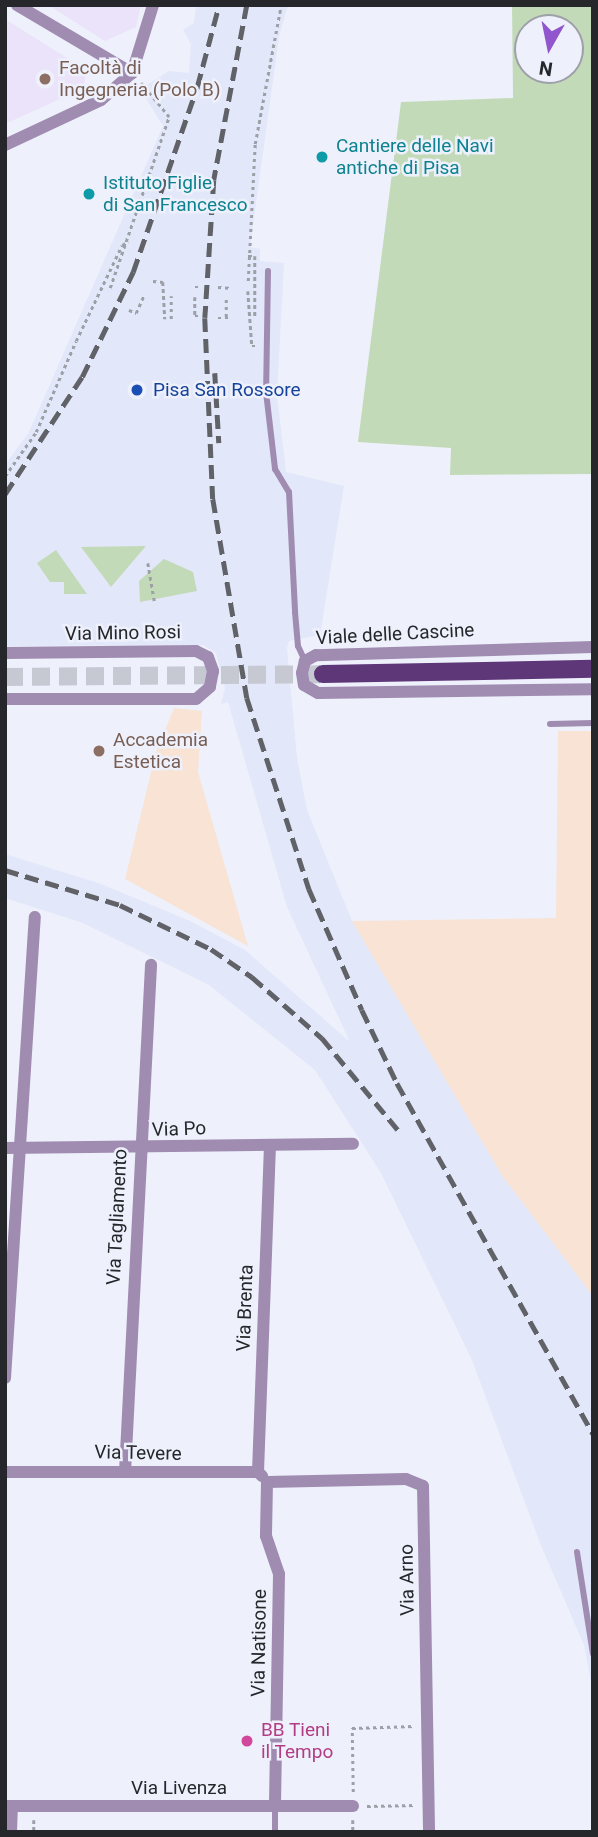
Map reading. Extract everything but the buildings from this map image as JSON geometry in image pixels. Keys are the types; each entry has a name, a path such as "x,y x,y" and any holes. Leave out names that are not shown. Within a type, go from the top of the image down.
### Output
{"main road":[{"name":"Viale delle Cascine","path":"323,674 593,669"}],"street":[{"path":"17,5 132,73"},
{"path":"5,145 101,100 132,73 153,5"},
{"name":"Viale delle Cascine","path":"593,648 316,655 305,662 304,685 318,693 593,689"},
{"name":"Via Mino Rosi","path":"5,653 196,652 208,657 214,671 210,687 196,699 5,699"},
{"path":"5,1378 12,1148 35,917"},
{"name":"Via Tagliamento","path":"125,1472 151,965"},
{"name":"Via Po","path":"12,1148 140,1149 353,1144"},
{"name":"Via Brenta","path":"262,1477 270,1146"},
{"name":"Via Tevere","path":"5,1472 125,1472 262,1477"},
{"name":"Via Arno","path":"262,1477 406,1479 424,1486 429,1832"},
{"name":"Via Natisone","path":"262,1477 266,1536 279,1574 275,1807"},
{"path":"9,1806 11,1832"},
{"name":"Via Livenza","path":"9,1806 353,1806"}],"lane":[{"path":"268,271 266,392 275,469 289,492 297,634 305,662"},
{"path":"550,723 593,723"},
{"path":"577,1552 593,1654"},
{"path":"275,1807 275,1832"}],"path":[{"path":"248,281 255,144 281,5"},
{"path":"110,288 169,117 132,73"},
{"path":"5,476 36,432 122,245 128,242"},
{"path":"248,256 255,256 253,290 258,346 252,346 248,291"},
{"path":"153,281 163,282 165,319"},
{"path":"195,287 201,287"},
{"path":"218,287 232,288"},
{"path":"129,310 136,313 144,295"},
{"path":"171,296 171,319"},
{"path":"195,297 195,316 201,316"},
{"path":"226,297 226,317"},
{"path":"218,317 232,318"},
{"path":"148,563 155,604"},
{"path":"353,1832 352,1728 428,1725"},
{"path":"353,1806 429,1804"},
{"path":"34,1806 34,1831 49,1832"}],"shaded area":[{"path":"48,5 141,5 136,27 105,41"},
{"path":"288,5 279,37 250,247 260,249 260,261 284,263 277,395 286,472 344,486 320,635 289,641 287,648 297,758 307,810 352,921 503,1177 593,1296 593,1692 584,1645 540,1543 472,1360 381,1173 315,1070 209,985 83,923 5,898 5,854 101,884 188,920 245,950 350,1042 287,907 228,702 221,704 225,688 216,653 203,645 5,646 5,465 29,432 163,126 140,89 169,71 189,73 191,44 183,30 194,23 196,7"},
{"name":"Facoltà di Ingegneria (Polo B)","path":"5,19 86,70 84,88 5,124"},
{"path":"174,708 202,711 198,772 248,946 125,879 156,752"},
{"path":"558,731 593,731 593,1296 503,1177 352,921 556,918"}],"green space":[{"path":"512,5 593,5 593,474 450,475 451,448 358,442 401,102 513,98"},
{"path":"146,546 111,587 81,547"},
{"path":"56,550 87,594 64,594 64,582 50,582 37,563"},
{"path":"164,559 193,572 197,591 140,602 139,581"}],"tunnel":[{"path":"5,677 323,674"}],"railway":[{"path":"5,494 82,377 133,272 197,87 219,5"},
{"path":"247,5 214,180 205,318 213,499 247,698 309,889 362,1010 397,1083 593,1434"},
{"path":"215,373 219,443"},
{"path":"5,870 120,905 211,949 252,977 322,1038 398,1130"}],"place":[{"name":"Facoltà di Ingegneria (Polo B)","path":"45,79"},
{"name":"Cantiere delle Navi antiche di Pisa","path":"322,157"},
{"name":"Istituto Figlie di San Francesco","path":"89,194"},
{"name":"Pisa San Rossore","path":"137,390"},
{"name":"Accademia Estetica","path":"99,751"},
{"name":"BB Tieni il Tempo","path":"247,1741"}]}
